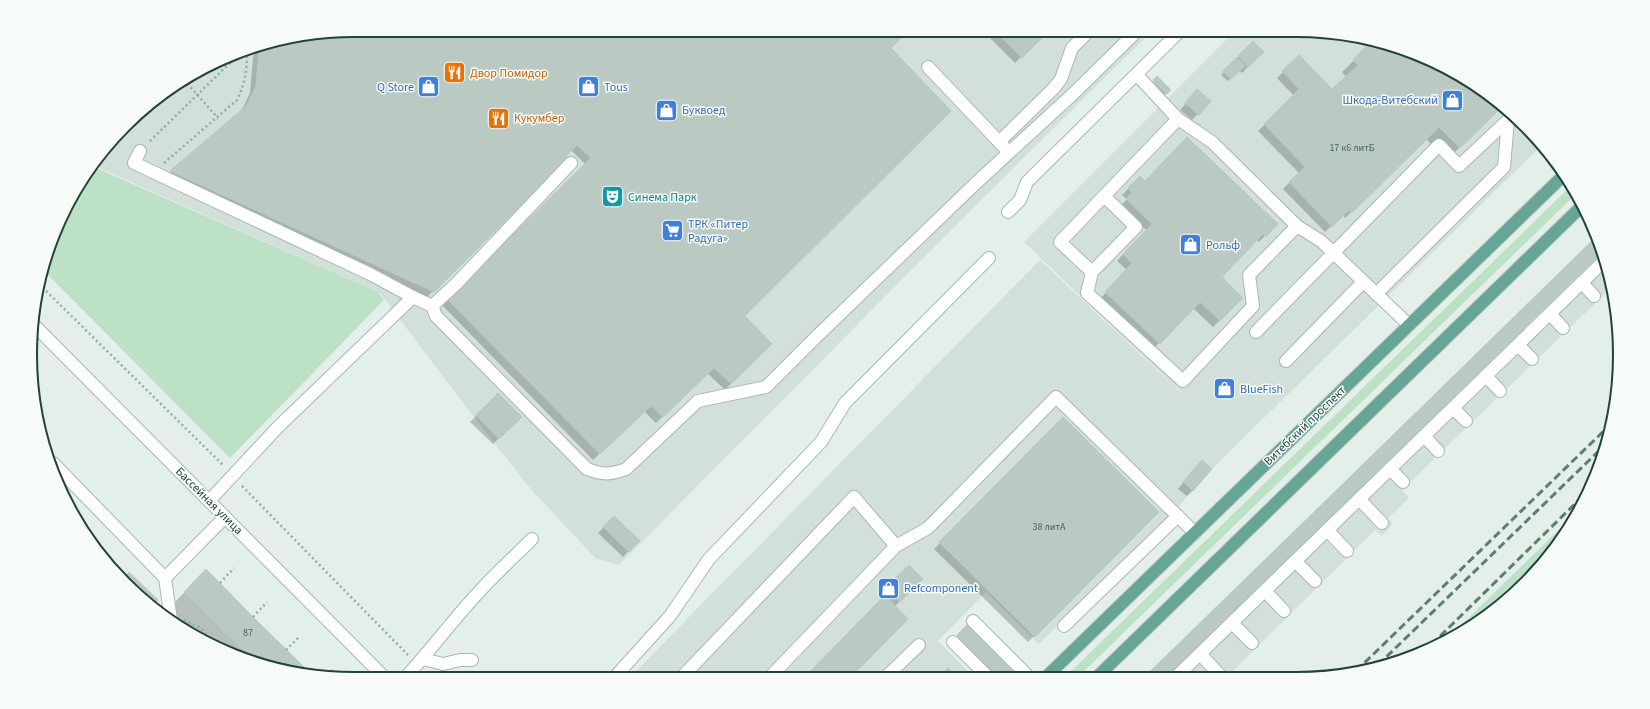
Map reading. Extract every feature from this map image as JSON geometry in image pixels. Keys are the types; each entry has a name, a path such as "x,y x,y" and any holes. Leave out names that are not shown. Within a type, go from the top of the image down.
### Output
{"main road":[{"name":"Витебский проспект","path":"1051,672 1560,179"},
{"path":"1102,672 1578,210"}],"street":[{"path":"999,142 1061,79 1072,48 1083,37"},
{"path":"140,151 134,163 370,274 432,306 436,316 587,469 600,474 613,474 626,469 698,401 766,387 825,328 975,184 1010,154 1131,37"},
{"path":"1008,212 1020,200 1027,182 1174,37"},
{"path":"928,67 1010,154"},
{"path":"1137,75 1178,119 1212,142 1297,226 1321,241 1408,325"},
{"path":"1092,272 1060,242 1178,119"},
{"path":"1256,332 1439,145 1459,166 1508,120 1504,167 1376,294"},
{"path":"432,306 455,285 571,163"},
{"path":"1104,196 1136,227 1092,272 1087,293 1183,381 1253,306 1248,275 1297,226"},
{"path":"619,672 670,616 709,559 821,442 845,403 989,258"},
{"path":"1181,672 1600,265"},
{"path":"1286,361 1363,282"},
{"path":"1582,283 1594,296"},
{"path":"209,500 278,427 413,297"},
{"path":"1550,314 1563,328"},
{"name":"Бассейная улица","path":"38,334 209,500 379,672"},
{"path":"1518,345 1532,359"},
{"path":"1486,376 1500,391"},
{"path":"775,672 896,546 928,528 1056,397 1195,533"},
{"path":"1453,408 1466,422"},
{"path":"1424,436 1438,451"},
{"path":"58,468 165,578 170,613"},
{"path":"1390,469 1403,482"},
{"path":"686,672 854,497 896,546"},
{"path":"1359,499 1382,523"},
{"path":"1064,626 1178,516"},
{"path":"165,578 225,517"},
{"path":"1327,530 1347,551"},
{"path":"411,672 477,593 532,539"},
{"path":"1295,561 1315,581"},
{"path":"1265,591 1284,611"},
{"path":"973,621 1025,672"},
{"path":"1232,622 1252,643"},
{"path":"953,642 983,672"},
{"path":"892,672 919,644"},
{"path":"1200,654 1217,672"},
{"path":"423,659 443,664 460,660 472,660"}],"path":[{"path":"154,172 237,100 242,90 248,67 247,56"},
{"path":"140,151 231,62"},
{"path":"188,85 218,118"},
{"path":"220,583 234,568"},
{"path":"253,617 267,602"},
{"path":"184,622 202,628 207,635"},
{"path":"286,650 300,636"}],"shaded area":[{"name":"ТРК «Питер Радуга»","path":"354,37 1146,37 973,208 619,565 595,558 530,488 466,407 380,293 98,168 116,145 145,116 178,91 196,80 233,61 252,54 293,43 313,40"},
{"path":"1229,37 1296,37 1337,40 1357,43 1398,54 1436,70 1472,91 1505,116 1538,149 1212,469 1180,505 1039,644 986,592 938,641 969,672 635,672 1040,260 1230,439 1024,242"},
{"path":"1592,242 1607,292 1402,490 1409,498 1388,518 1393,524 1382,536 1375,530 1232,672 1148,672"}],"green space":[{"path":"98,169 378,292 384,300 230,458 47,274 61,233 70,214"},
{"path":"1567,190 1571,198 1083,672 1070,672"},
{"path":"1561,527 1547,548 1520,579 1489,606 1463,624"}],"building":[{"name":"ТРК «Питер Радуга»","path":"902,37 891,48 951,111 745,316 772,344 731,384 714,368 663,417 651,406 600,454 447,299 591,158 577,145 566,156 568,158 434,292 170,171 246,106 256,86 259,52 293,43 334,38"},
{"path":"1001,37 1043,37 1022,58"},
{"path":"1253,41 1264,52 1248,67 1238,56"},
{"name":"Шкода-Витебский","path":"1367,45 1398,54 1417,61 1454,80 1498,111 1460,148 1406,94 1371,129 1332,89 1358,65 1353,60"},
{"path":"1299,55 1371,129 1406,94 1439,127 1352,213 1349,210 1332,227 1289,182 1305,167 1264,124 1299,89 1282,71"},
{"path":"1237,57 1245,66 1231,79 1223,71"},
{"path":"1157,76 1171,90 1167,94 1153,80"},
{"path":"1197,89 1211,101 1199,115 1185,103"},
{"name":"Рольф","path":"1187,137 1278,224 1266,237 1263,234 1222,277 1243,298 1220,321 1200,302 1160,344 1105,292 1132,263 1123,254 1152,224 1126,199 1132,193 1128,188 1140,176 1145,181"},
{"path":"1592,241 1597,257 1171,672 1150,672"},
{"path":"498,393 522,417 499,439 476,415"},
{"path":"1063,417 1159,512 1035,637 939,542"},
{"path":"1202,460 1212,469 1193,491 1183,482"},
{"path":"614,516 640,541 629,552 603,527"},
{"path":"909,565 923,579 900,602 885,588"},
{"path":"206,569 305,668 272,661 245,653 184,592"},
{"path":"129,572 158,600 156,602 126,575"},
{"path":"885,595 908,619 856,672 810,672"},
{"path":"967,625 1015,672 994,672 957,635"},
{"path":"948,668 952,672 944,672"}],"railway":[{"path":"1363,665 1603,431"},
{"path":"1384,659 1597,452"},
{"path":"1439,637 1575,504"}],"place":[{"name":"Двор Помидор","path":"455,73"},
{"name":"Q Store","path":"429,87"},
{"name":"Tous","path":"588,87"},
{"name":"Шкода-Витебский","path":"1453,100"},
{"name":"Буквоед","path":"667,110"},
{"name":"Кукумбер","path":"499,118"},
{"name":"Синема Парк","path":"613,197"},
{"name":"ТРК «Питер Радуга»","path":"673,231"},
{"name":"Рольф","path":"1191,245"},
{"name":"BlueFish","path":"1224,389"},
{"name":"Refcomponent","path":"888,588"}]}
